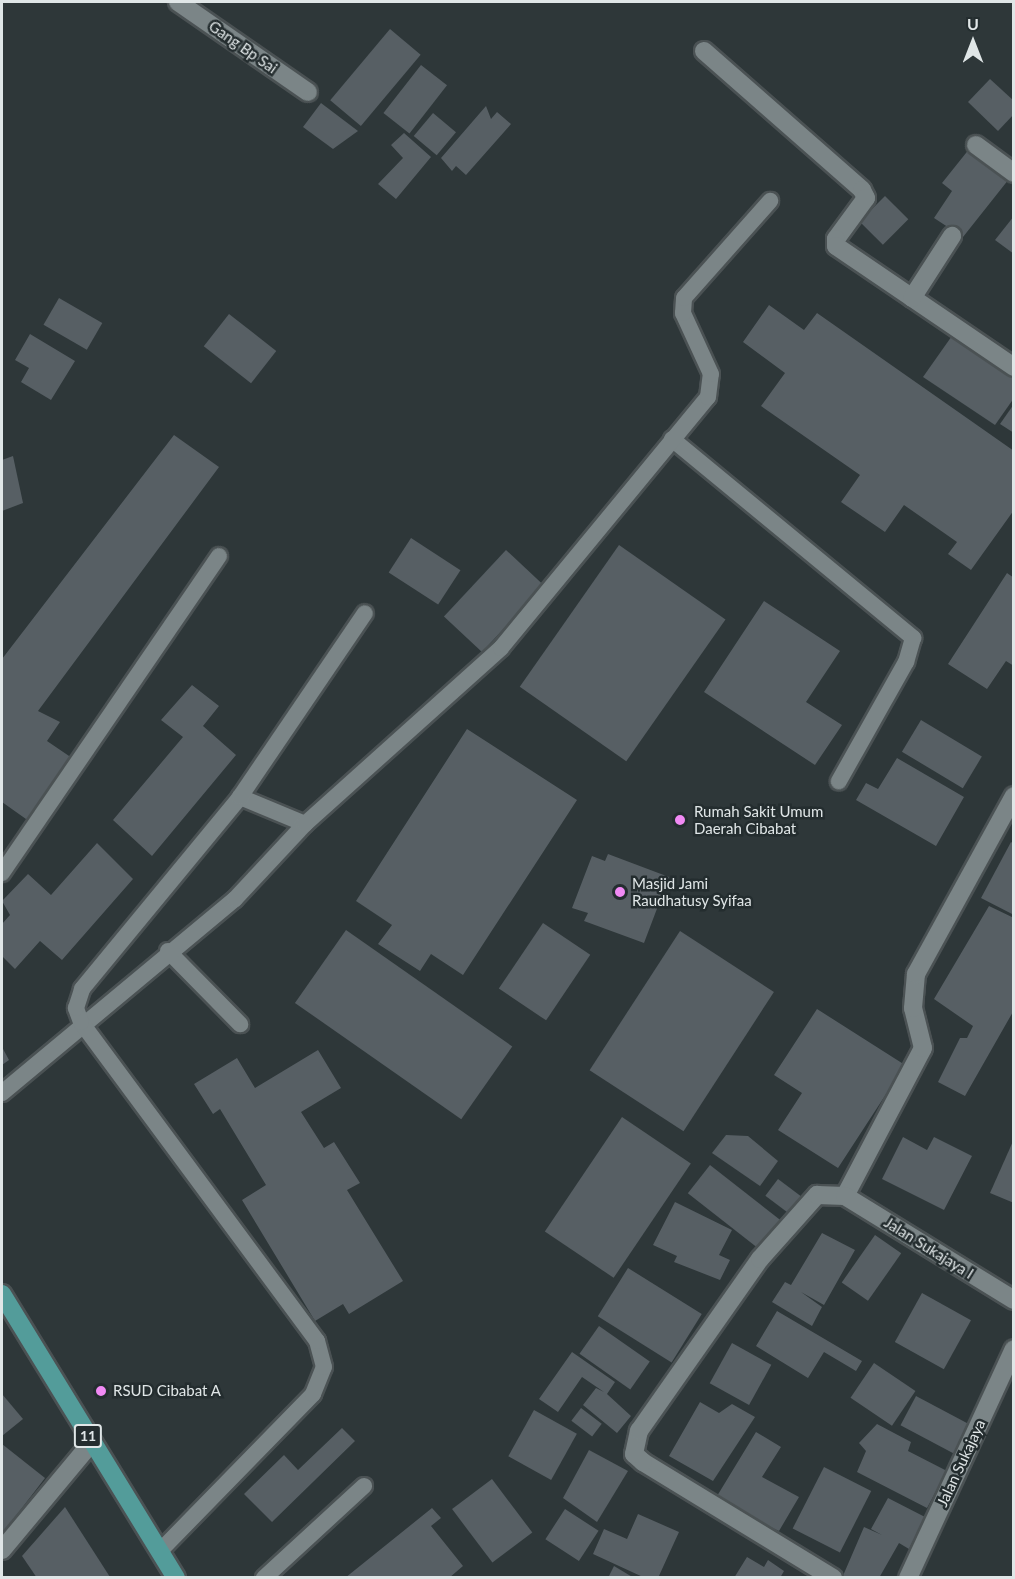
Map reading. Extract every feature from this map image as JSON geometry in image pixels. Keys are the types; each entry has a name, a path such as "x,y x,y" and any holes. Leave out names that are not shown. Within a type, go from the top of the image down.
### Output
{"highway":[{"name":"11","path":"2,1294 176,1578"}],"street":[{"name":"Gang Bp Sai","path":"178,2 308,92"},
{"path":"704,51 862,190 866,198 836,239 836,246 1014,367"},
{"path":"976,145 1014,173"},
{"path":"912,298 952,236"},
{"path":"833,1578 634,1454 639,1431 760,1259 817,1195 845,1196 923,1048 913,1008 916,974 1014,796"},
{"name":"Jalan Sukajaya I","path":"845,1196 1014,1300"},
{"name":"Jalan Sukajaya","path":"908,1578 1014,1349"},
{"path":"2,1550 92,1442"}],"lane":[{"path":"2,1093 81,1022 235,899 305,824 501,648 708,397 711,382 683,313 684,298 770,201"},
{"path":"672,439 913,638 903,669 839,780"},
{"path":"2,873 219,556"},
{"path":"160,1551 313,1394 324,1367 316,1341 81,1022 76,1008 82,989 240,797 366,613"},
{"path":"240,797 305,824"},
{"path":"168,951 240,1024"},
{"path":"264,1578 364,1486"}],"building":[{"path":"390,29 421,55 361,126 330,100"},
{"path":"421,65 447,85 409,133 383,113"},
{"path":"990,79 1014,101 1014,114 998,131 968,102"},
{"path":"321,103 358,131 333,149 303,127"},
{"path":"486,106 491,119 497,112 511,124 466,175 456,166 452,171 441,158"},
{"path":"433,113 456,132 437,155 414,136"},
{"path":"404,133 431,157 396,199 378,184 403,158 391,145"},
{"path":"970,148 1009,179 963,237 934,218 952,191 942,183"},
{"path":"885,196 908,219 883,245 860,221"},
{"path":"1014,216 1014,254 995,240"},
{"path":"59,298 102,323 87,350 44,325"},
{"path":"769,305 804,330 817,313 1014,451 1014,510 971,570 948,554 957,542 904,505 885,532 841,502 860,475 761,406 785,373 743,342"},
{"path":"229,314 276,351 251,383 204,346"},
{"path":"954,333 1014,374 1014,398 995,425 923,377"},
{"path":"30,334 75,361 51,400 21,382 29,368 15,360"},
{"path":"1014,404 1014,433 1000,424"},
{"path":"174,435 219,467 38,711 60,722 47,741 72,758 33,824 2,802 2,659"},
{"path":"13,456 23,503 2,511 2,460"},
{"path":"411,538 460,570 438,605 389,572"},
{"path":"619,545 725,620 626,761 520,687"},
{"path":"506,550 544,585 482,652 444,617"},
{"path":"1007,573 1014,578 1014,666 1006,661 987,689 948,664"},
{"path":"764,601 840,651 806,702 842,725 815,765 704,692"},
{"path":"192,685 219,706 203,726 236,755 152,856 113,820 183,737 161,720"},
{"path":"921,720 982,757 963,788 902,752"},
{"path":"467,729 577,800 463,975 431,954 420,971 378,944 392,925 356,901"},
{"path":"897,758 964,797 936,846 856,800 866,783 878,789"},
{"path":"1011,842 1014,844 1014,915 981,898"},
{"path":"97,843 133,879 62,960 40,941 15,969 2,956 2,924 10,915 2,901 28,874 51,895"},
{"name":"Masjid Jami Raudhatusy Syifaa","path":"608,854 669,877 644,943 584,921 588,913 572,908 592,856 605,861"},
{"path":"989,906 1014,918 1014,1010 965,1096 938,1082 960,1038 967,1038 973,1026 934,999"},
{"path":"543,923 590,955 546,1020 499,988"},
{"path":"346,930 512,1046 461,1119 295,1003"},
{"path":"680,931 774,992 684,1131 590,1070"},
{"path":"817,1009 905,1065 838,1168 778,1130 802,1093 774,1075"},
{"path":"2,1047 9,1060 2,1065"},
{"path":"318,1050 341,1088 301,1112 324,1148 334,1142 360,1183 347,1190 403,1281 349,1314 343,1304 315,1321 242,1200 266,1185 220,1109 213,1114 194,1084 237,1058 255,1088"},
{"path":"622,1117 691,1163 614,1278 545,1231"},
{"path":"726,1135 748,1136 778,1161 760,1186 712,1153"},
{"path":"903,1137 927,1150 934,1137 972,1156 944,1210 882,1179"},
{"path":"1014,1139 1014,1203 990,1193"},
{"path":"710,1165 781,1220 759,1249 688,1193"},
{"path":"778,1179 806,1200 793,1217 765,1196"},
{"path":"675,1202 732,1230 719,1255 730,1260 720,1280 674,1262 677,1256 653,1245"},
{"path":"822,1233 855,1250 824,1305 801,1292 822,1307 812,1326 772,1302 785,1282 791,1285"},
{"path":"875,1235 901,1253 868,1301 842,1283"},
{"path":"628,1268 702,1314 672,1362 598,1316"},
{"path":"922,1293 971,1320 944,1369 895,1342"},
{"path":"777,1311 862,1361 856,1371 824,1352 808,1378 756,1346"},
{"path":"599,1326 650,1362 630,1389 579,1354"},
{"path":"732,1343 771,1365 749,1405 710,1383"},
{"path":"572,1352 615,1382 607,1394 631,1416 617,1433 583,1405 596,1388 604,1392 582,1377 558,1412 539,1399"},
{"path":"874,1363 915,1391 892,1426 851,1398"},
{"path":"2,1394 23,1419 2,1436"},
{"path":"916,1396 973,1426 957,1455 901,1425"},
{"path":"700,1402 719,1413 732,1404 755,1417 713,1481 669,1456"},
{"path":"581,1408 602,1424 592,1436 571,1421"},
{"path":"534,1410 577,1434 551,1480 508,1456"},
{"path":"877,1424 911,1442 908,1451 947,1471 927,1508 857,1472 866,1451 859,1443"},
{"path":"342,1428 355,1441 272,1522 244,1494 284,1455 298,1470"},
{"path":"756,1432 781,1447 762,1477 799,1497 779,1531 714,1501"},
{"path":"2,1444 45,1478 2,1534"},
{"path":"589,1450 628,1471 597,1522 563,1498"},
{"path":"824,1467 871,1491 840,1553 793,1528"},
{"path":"492,1479 532,1533 492,1563 452,1509"},
{"path":"888,1498 925,1517 909,1549 899,1543 879,1578 842,1578 864,1527 882,1535 871,1529"},
{"path":"65,1507 109,1578 37,1578 22,1556"},
{"path":"432,1508 441,1518 431,1526 463,1566 449,1578 345,1578"},
{"path":"565,1509 599,1531 579,1561 545,1539"},
{"path":"638,1514 679,1532 658,1578 645,1578 593,1554 604,1529 627,1539"},
{"path":"747,1557 764,1567 768,1560 784,1571 780,1578 734,1578"},
{"path":"614,1566 634,1578 608,1578"}],"place":[{"name":"Rumah Sakit Umum Daerah Cibabat","path":"680,820"},
{"name":"Masjid Jami Raudhatusy Syifaa","path":"620,892"},
{"name":"RSUD Cibabat A","path":"101,1391"}]}
